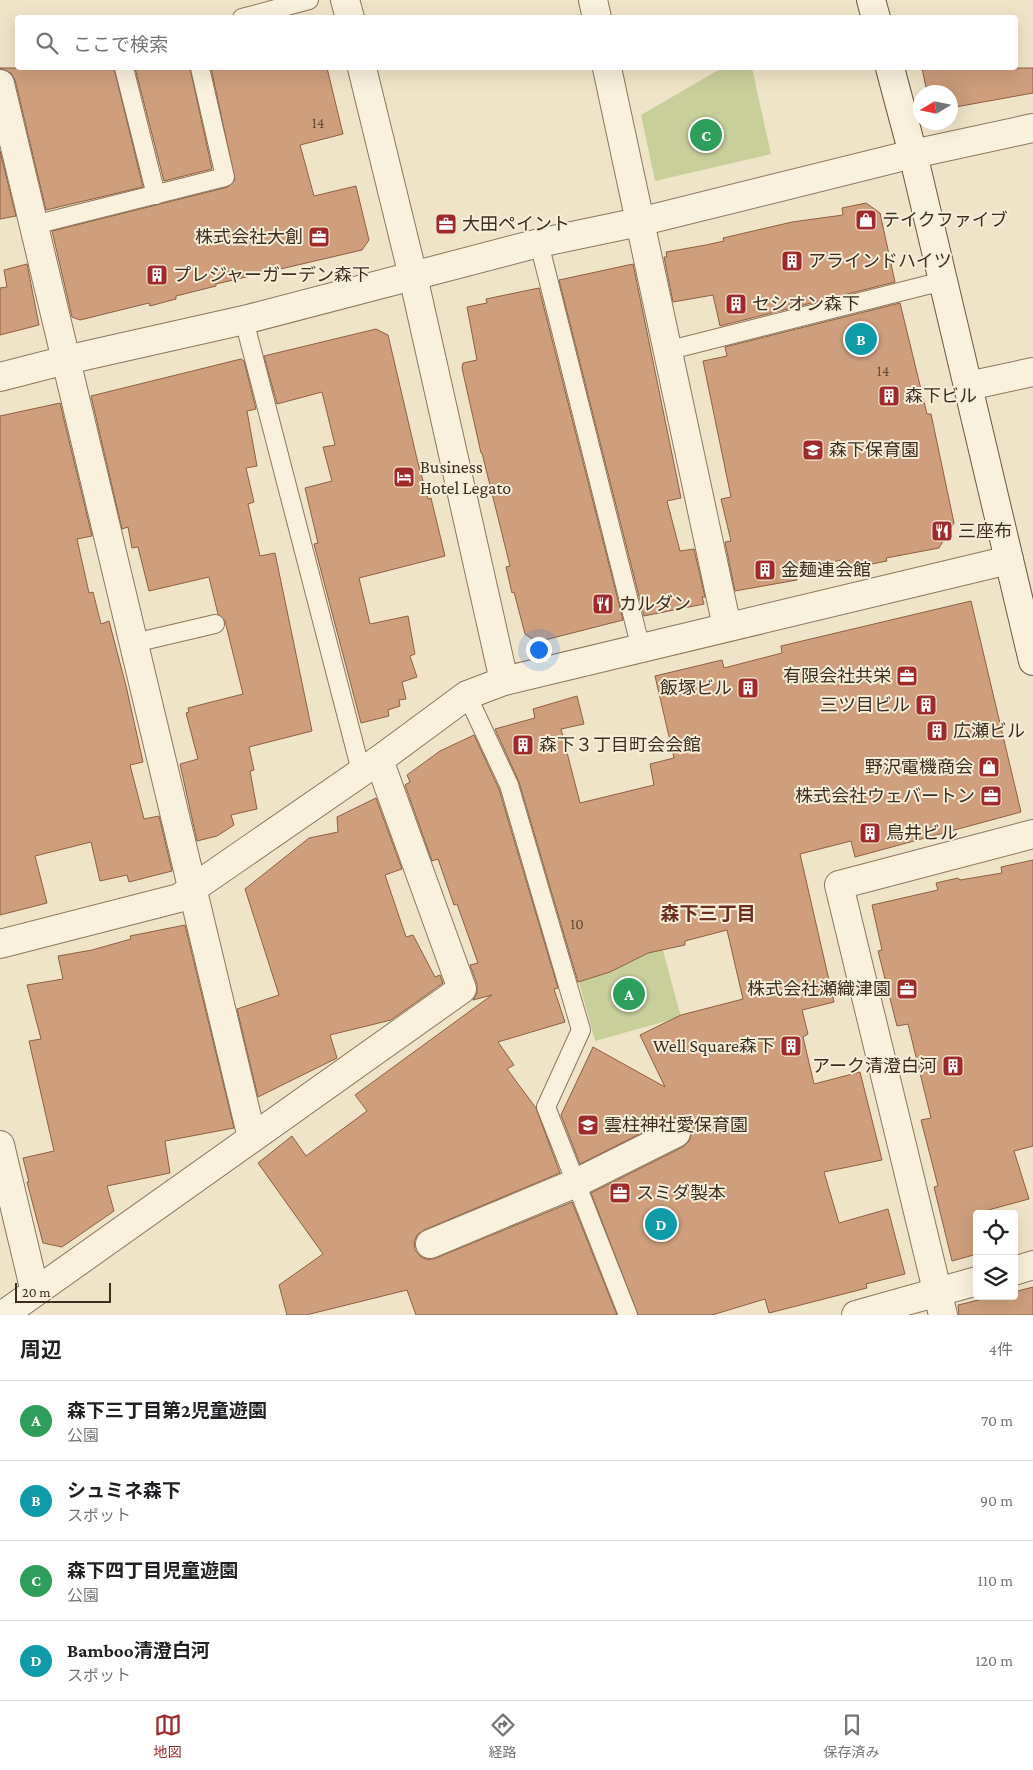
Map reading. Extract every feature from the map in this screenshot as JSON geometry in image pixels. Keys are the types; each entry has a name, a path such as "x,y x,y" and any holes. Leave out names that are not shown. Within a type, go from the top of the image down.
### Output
{"street":[{"path":"345,0 349,15"},
{"path":"593,0 596,15"},
{"path":"871,0 875,15"},
{"path":"362,70 413,276 504,680"},
{"path":"607,70 666,351 727,627"},
{"path":"891,70 913,154 1033,661"},
{"path":"0,84 252,1138"},
{"path":"0,377 66,360 244,320 540,244 639,222 913,154 1033,128"},
{"path":"968,386 1033,372"},
{"path":"0,944 179,898 370,766 467,695 504,680 1009,560"},
{"path":"3,1315 462,989 370,766"},
{"path":"940,1303 839,885 1033,834"},
{"path":"430,1244 576,1183 676,1133"},
{"path":"0,1145 35,1292"},
{"path":"1018,1269 1033,1265"},
{"path":"856,1315 940,1303 973,1283"}],"lane":[{"path":"253,15 309,0"},
{"path":"125,70 156,195"},
{"path":"34,225 225,177 200,70"},
{"path":"540,244 641,648"},
{"path":"666,351 943,281"},
{"path":"244,320 370,766"},
{"path":"134,643 215,624"},
{"path":"467,695 509,785 581,1030 546,1108 628,1315"}],"green space":[{"path":"719,70 752,70 771,154 655,181 641,115"},
{"path":"662,947 681,1017 595,1041 576,971"}],"building":[{"path":"0,68 15,68 15,70 114,70 143,187 46,210 15,80 11,73"},
{"path":"1018,68 1033,68 1033,93 958,107 958,85 926,85 922,70 1018,70"},
{"path":"136,70 190,70 212,169 164,181"},
{"path":"211,70 327,70 343,134 300,145 314,196 356,186 369,240 362,250 216,284 216,286 176,296 176,299 150,306 149,303 80,320 72,317 52,231 228,187 235,180"},
{"path":"0,151 16,216 0,219"},
{"path":"866,203 880,213 895,282 720,326 713,295 673,302 664,257 667,257 666,252 724,241 723,238 792,222 843,215 842,208"},
{"path":"27,264 39,325 0,335 0,288 7,287 4,270"},
{"path":"633,264 681,498 667,501 680,551 694,549 705,597 702,597 704,604 644,616 559,280"},
{"path":"539,288 623,620 537,642 525,634 514,592 512,593 506,567 510,566 481,453 462,368 463,363 477,360 467,307 487,303 486,299"},
{"path":"900,303 927,414 931,414 954,523 939,548 886,558 887,561 847,569 845,559 795,571 797,580 735,591 725,542 731,541 721,499 731,497 703,361 727,356 725,347"},
{"path":"376,329 388,335 417,459 428,499 431,498 445,556 359,578 370,624 408,616 415,654 410,656 417,677 402,682 406,699 399,700 400,706 388,710 389,716 361,723 314,544 318,543 305,488 332,481 323,447 335,445 322,392 277,404 264,356"},
{"path":"241,359 244,361 256,409 247,411 257,466 246,468 254,502 248,504 260,556 275,553 312,731 249,747 254,770 250,771 257,809 231,815 234,825 217,836 197,841 180,764 198,759 186,713 189,712 188,708 243,694 225,621 218,614 209,577 149,591 138,547 132,548 128,527 122,529 91,396"},
{"path":"60,403 92,536 77,539 89,593 93,592 101,624 109,621 143,762 130,765 144,819 159,816 172,871 129,882 127,875 100,881 91,842 35,856 47,903 0,915 0,416"},
{"path":"971,601 1021,812 855,857 851,841 800,854 834,1002 802,1010 808,1034 803,1037 814,1084 860,1072 882,1160 824,1172 839,1223 888,1209 905,1274 866,1284 867,1288 769,1313 765,1299 712,1315 638,1315 591,1193 683,1147 689,1141 692,1133 690,1126 684,1120 676,1117 669,1119 580,1164 561,1115 593,1047 665,1087 640,1035 681,1015 743,999 727,930 685,941 685,945 648,953 610,972 578,982 519,782 495,729 535,718 533,709 577,696 584,724 561,729 580,803 654,785 650,764 674,758 655,676 722,660 724,668 782,653 781,646"},
{"path":"474,735 499,789 558,988 554,989 565,1022 498,1042 514,1065 507,1069 536,1108 560,1173 424,1230 417,1235 414,1242 415,1250 421,1257 428,1260 436,1258 572,1202 617,1315 416,1315 407,1290 306,1315 287,1315 279,1285 323,1254 258,1163 292,1136 306,1156 367,1111 355,1095 492,995 473,1000 477,993 477,984 470,965 478,963 457,904 454,905 438,859 432,861 405,785 410,782 407,775 440,751"},
{"path":"376,798 402,869 385,875 406,937 413,935 435,977 440,975 443,983 391,1020 330,1035 337,1058 258,1097 237,1009 279,995 245,889 309,838 338,832 337,817"},
{"path":"1033,860 1033,1146 1014,1151 1029,1199 988,1210 973,1210 973,1255 952,1261 934,1187 938,1186 921,1120 931,1118 908,1024 897,1026 878,951 882,950 872,905 938,890 936,883 958,878 960,880 1002,873 1001,867"},
{"path":"185,925 234,1128 165,1141 170,1173 107,1186 114,1211 62,1247 43,1243 27,1182 29,1182 23,1158 54,1151 29,1041 41,1039 27,985 63,979 58,956 92,950 131,939 130,936"},
{"path":"1033,1287 1033,1315 959,1315 958,1305 979,1300 1018,1300 1018,1291"}],"place":[{"name":"森下四丁目児童遊園","path":"706,135"},
{"name":"テイクファイブ","path":"866,220"},
{"name":"大田ペイント","path":"446,224"},
{"name":"株式会社大創","path":"319,237"},
{"name":"アラインドハイツ","path":"792,261"},
{"name":"プレジャーガーデン森下","path":"157,275"},
{"name":"セシオン森下","path":"736,304"},
{"name":"シュミネ森下","path":"861,339"},
{"name":"森下ビル","path":"889,396"},
{"name":"森下保育園","path":"813,450"},
{"name":"Business Hotel Legato","path":"404,477"},
{"name":"三座布","path":"942,531"},
{"name":"金麺連会館","path":"765,570"},
{"name":"カルダン","path":"603,604"},
{"name":"有限会社共栄","path":"907,676"},
{"name":"飯塚ビル","path":"748,688"},
{"name":"三ツ目ビル","path":"926,705"},
{"name":"広瀬ビル","path":"937,731"},
{"name":"森下３丁目町会会館","path":"523,745"},
{"name":"野沢電機商会","path":"989,767"},
{"name":"株式会社ウェバートン","path":"991,796"},
{"name":"鳥井ビル","path":"870,833"},
{"name":"株式会社瀬織津園","path":"907,989"},
{"name":"森下三丁目第2児童遊園","path":"629,994"},
{"name":"Well Square森下","path":"791,1046"},
{"name":"アーク清澄白河","path":"953,1066"},
{"name":"雲柱神社愛保育園","path":"588,1125"},
{"name":"スミダ製本","path":"620,1193"},
{"name":"Bamboo清澄白河","path":"661,1224"}],"district":[{"name":"森下三丁目","path":"708,913"}]}
